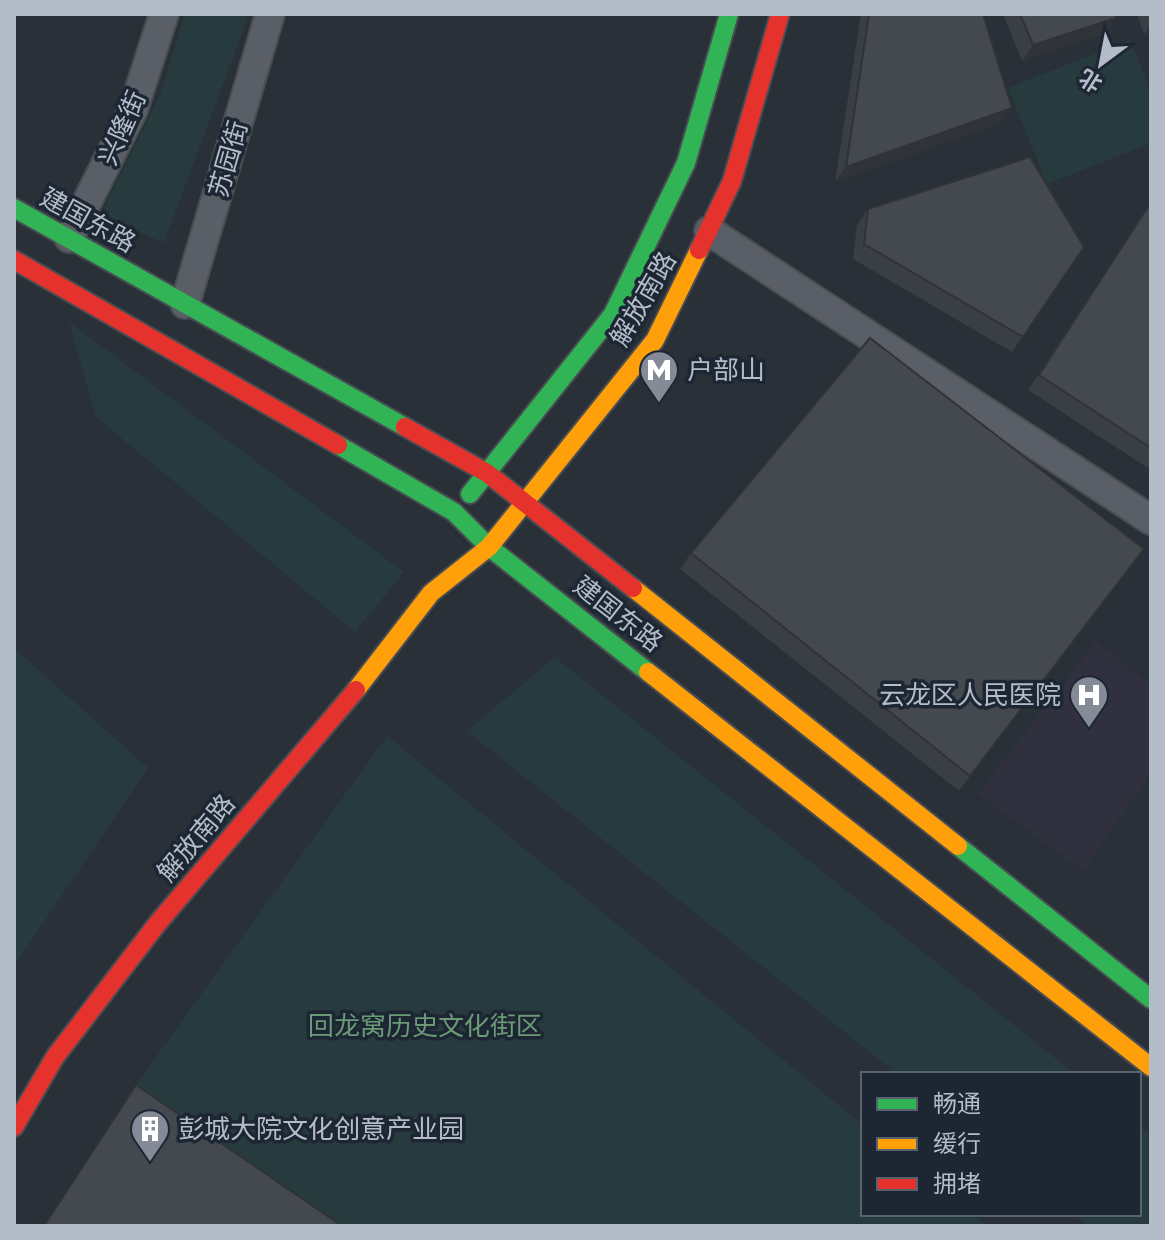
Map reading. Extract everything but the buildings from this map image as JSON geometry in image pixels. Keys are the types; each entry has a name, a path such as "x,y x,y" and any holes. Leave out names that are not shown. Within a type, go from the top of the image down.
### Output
{"main road":[{"name":"解放南路","path":"447,539 454,512 613,314 686,163 729,14"},
{"name":"解放南路","path":"14,1127 55,1057 157,924 368,676 431,593 489,547 655,340 732,181 780,14"},
{"name":"建国东路","path":"14,208 487,473 1151,999"},
{"name":"建国东路","path":"14,260 454,512 489,547 1151,1067"},
{"name":"解放南路","path":"431,593 439,566"}],"street":[{"name":"兴隆街","path":"69,238 133,110 164,14"},
{"name":"苏园街","path":"185,304 270,14"},
{"path":"709,231 1151,520"}],"shaded area":[{"name":"云龙区人民医院","path":"1096,641 1151,685 1151,773 1083,871 978,794"}],"green space":[{"path":"185,14 249,14 164,243 101,214 160,95"},
{"path":"1130,40 1151,93 1151,143 1047,184 1008,88"},
{"path":"69,322 404,572 355,632 96,417"},
{"path":"14,648 148,768 14,966"},
{"path":"555,657 1073,1072 894,1072 467,731"},
{"name":"回龙窝历史文化街区","path":"387,736 861,1123 861,1216 974,1216 987,1226 308,1226 125,1100"},
{"path":"1141,1127 1151,1135 1151,1226 1088,1226 1076,1216 1141,1216"}],"traffic: fast":[{"path":"470,494 613,314 686,163 729,14"},
{"path":"14,208 405,427"},
{"path":"338,445 454,512 489,547 648,672"},
{"path":"958,846 1151,999"}],"traffic: slow":[{"path":"356,690 431,593 489,547 655,340 699,250"},
{"path":"633,588 958,846"},
{"path":"648,672 1151,1067"}],"traffic: jam":[{"path":"699,250 732,181 780,14"},
{"path":"14,260 338,445"},
{"path":"405,427 487,473 633,588"},
{"path":"14,1127 55,1057 157,924 356,690"}],"place":[{"name":"户部山","path":"659,404"},
{"name":"云龙区人民医院","path":"1089,729"},
{"name":"彭城大院文化创意产业园","path":"150,1163"}]}
